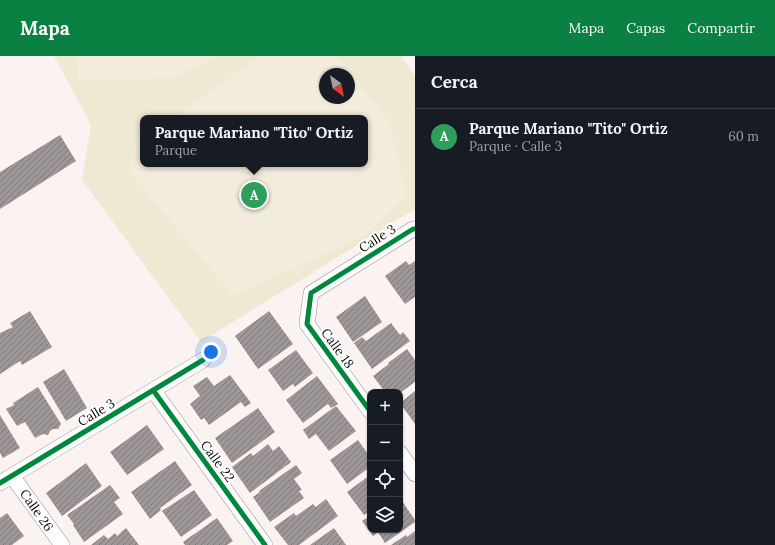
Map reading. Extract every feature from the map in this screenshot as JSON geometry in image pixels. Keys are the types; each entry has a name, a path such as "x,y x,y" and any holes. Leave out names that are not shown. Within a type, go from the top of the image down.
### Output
{"street":[{"name":"Calle 3","path":"311,293 415,229"},
{"name":"Calle 18","path":"311,293 307,324 367,407"},
{"name":"Calle 3","path":"6,479 203,360"},
{"name":"Calle 22","path":"153,390 265,545"},
{"path":"403,457 415,474"},
{"name":"Calle 26","path":"6,479 62,545"}],"shaded area":[{"path":"54,56 406,56 402,58 415,76 415,209 201,342 82,180 91,125"},
{"path":"77,56 220,56 171,78 78,81"},
{"path":"260,56 335,56 345,68 319,68 319,104 355,104 355,80 388,119 407,194 368,234 233,296 129,171 135,145 140,141 140,167 368,167 368,115 177,115"}],"building":[{"path":"60,135 76,161 0,209 0,172"},
{"path":"406,261 409,265 415,261 415,297 405,304 385,276"},
{"path":"365,296 382,322 353,342 336,317"},
{"path":"30,311 52,347 22,365 20,361 0,374 0,333 13,327 10,323"},
{"path":"269,311 293,344 258,369 235,336"},
{"path":"391,323 400,335 403,332 410,341 372,369 354,343 362,337 366,341"},
{"path":"407,349 415,360 415,382 403,391 403,389 383,389 373,376 389,364 388,363"},
{"path":"296,350 313,373 295,387 293,384 283,391 268,370"},
{"path":"64,369 87,408 66,421 43,382"},
{"path":"230,375 251,403 245,407 241,402 209,425 204,418 201,420 190,404 200,396 193,386 207,377 214,386"},
{"path":"317,376 338,404 331,408 328,404 303,423 286,400"},
{"path":"38,387 61,424 58,429 53,429 48,435 43,434 35,438 25,422 17,426 6,409 14,405 13,403"},
{"path":"415,391 415,424 403,407 403,401"},
{"path":"336,406 356,431 329,451 316,434 309,439 303,430"},
{"path":"258,408 275,432 232,463 215,438"},
{"path":"0,415 20,448 3,458 0,453"},
{"path":"147,425 164,449 127,475 110,452"},
{"path":"358,440 367,453 367,469 347,484 330,460"},
{"path":"268,444 273,451 279,446 291,462 250,493 232,467 251,453 253,456"},
{"path":"175,461 192,485 160,508 161,510 150,519 131,492"},
{"path":"86,463 102,486 62,516 46,493"},
{"path":"296,465 302,473 294,479 302,490 299,491 304,498 270,522 253,497 260,492 259,491"},
{"path":"367,477 367,513 364,515 347,492"},
{"path":"110,485 120,498 114,502 123,514 84,542 67,515"},
{"path":"194,490 212,515 181,537 162,511"},
{"path":"326,499 338,516 299,545 288,545 274,527 294,513 296,516 313,504 316,507"},
{"path":"403,502 415,520 415,522 403,530"},
{"path":"7,513 24,536 12,545 0,545 0,518"},
{"path":"217,518 233,541 227,545 185,545 183,542"},
{"path":"367,518 367,528 362,521"},
{"path":"126,528 139,545 91,545 104,535 108,539 115,533 117,536"},
{"path":"334,528 346,545 310,545"},
{"path":"415,531 415,545 391,545 406,535 407,537"},
{"path":"379,533 399,533 385,543"}],"cycle path":[{"path":"367,407 307,324 311,293 415,229"},
{"path":"0,483 203,360"},
{"path":"153,390 265,545"}],"place":[{"name":"Parque Mariano \"Tito\" Ortiz","path":"254,195"}]}
